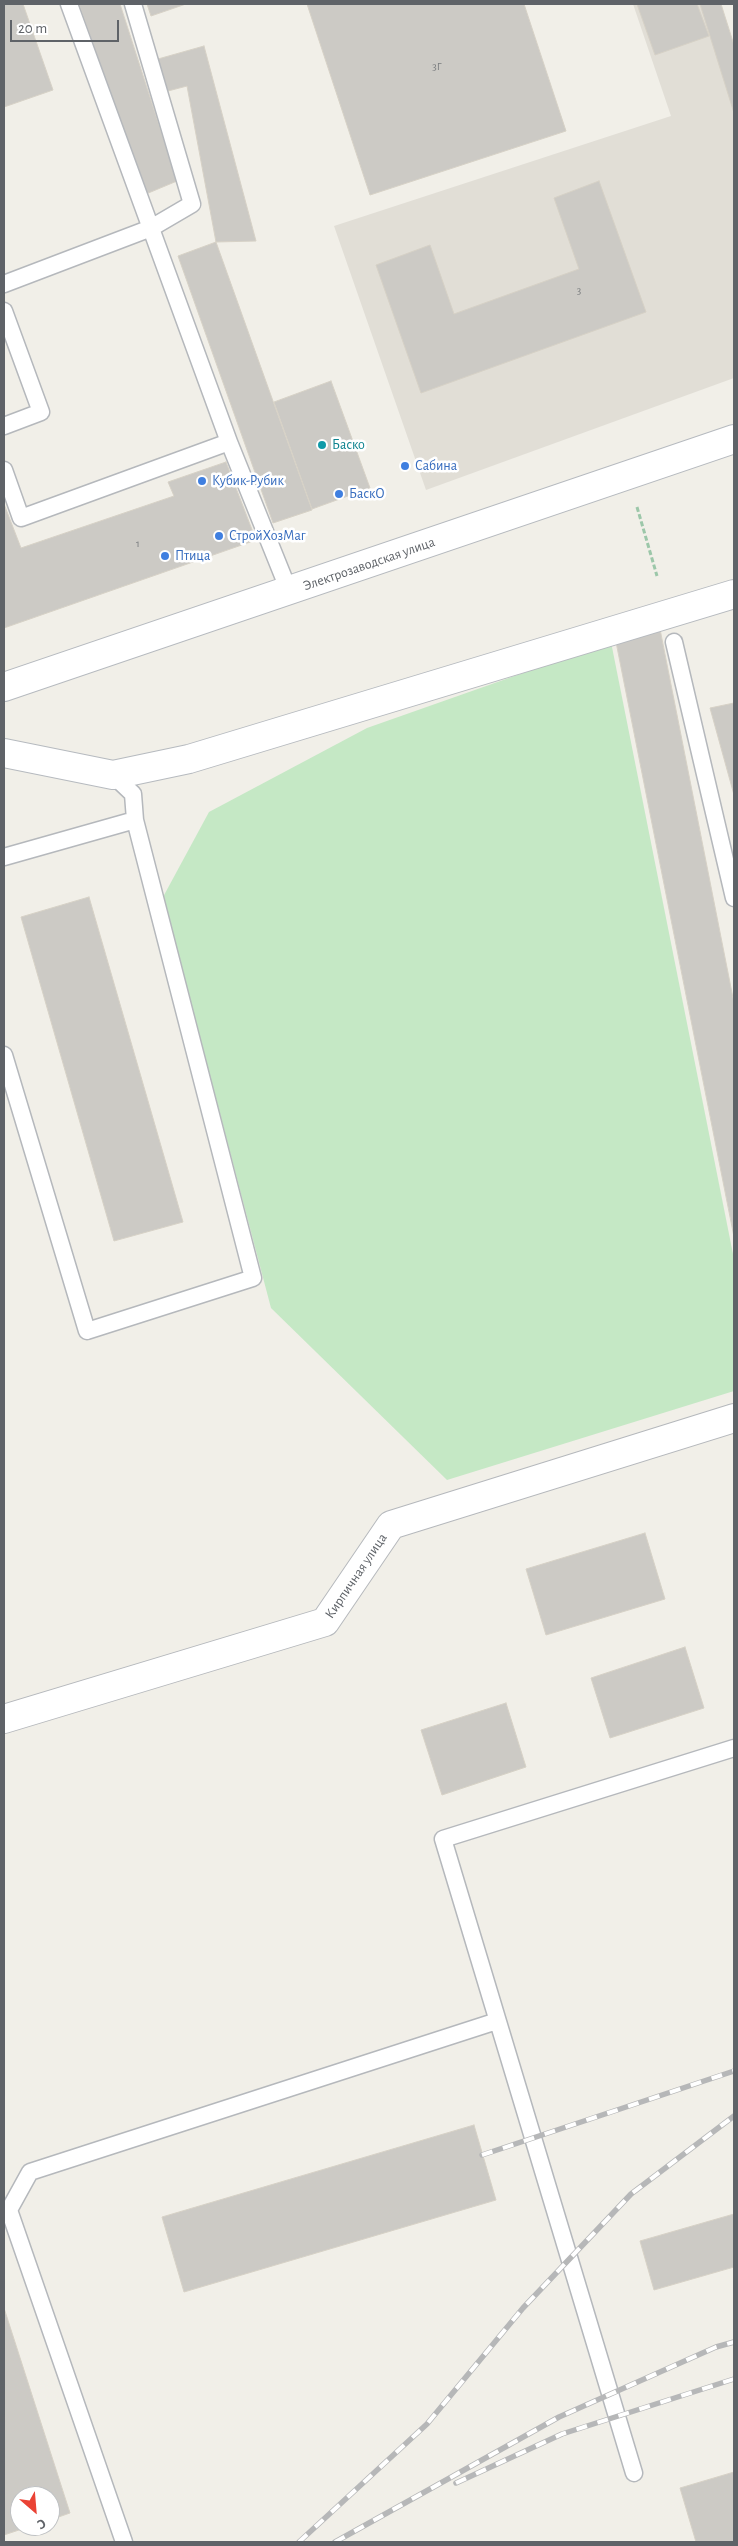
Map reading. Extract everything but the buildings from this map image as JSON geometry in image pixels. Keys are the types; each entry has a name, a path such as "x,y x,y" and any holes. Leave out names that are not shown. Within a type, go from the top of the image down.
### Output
{"main road":[{"name":"Электрозаводская улица","path":"4,688 734,439"},
{"path":"4,754 113,775 189,759 734,594"},
{"name":"Кирпичная улица","path":"4,1719 325,1622 391,1524 734,1418"}],"lane":[{"path":"69,4 229,442 289,591"},
{"path":"4,284 151,228 192,204 133,4"},
{"path":"4,311 41,412 4,426"},
{"path":"4,470 21,518 229,442"},
{"path":"674,642 734,898"},
{"path":"4,1055 87,1331 253,1278 135,820 133,794 113,775"},
{"path":"4,858 135,820"},
{"path":"634,2473 443,1839 734,1748"},
{"path":"124,2542 7,2212 30,2172 497,2021"}],"path":[{"path":"635,500 657,576"}],"shaded area":[{"path":"633,4 704,4 734,92 734,378 426,490 334,226 671,116"}],"green space":[{"path":"611,642 734,1259 734,1391 447,1480 271,1308 163,897 209,812 367,728"}],"railway":[{"path":"482,2155 734,2071"},
{"path":"299,2542 427,2424 523,2308 631,2194 734,2116"},
{"path":"335,2542 559,2417 716,2347 734,2342"},
{"path":"456,2483 562,2434 734,2379"}],"place":[{"name":"Баско","path":"322,445"},
{"name":"Сабина","path":"405,466"},
{"name":"Кубик-Рубик","path":"202,481"},
{"name":"БаскО","path":"339,494"},
{"name":"СтройХозМаг","path":"219,536"},
{"name":"Птица","path":"165,556"}]}
